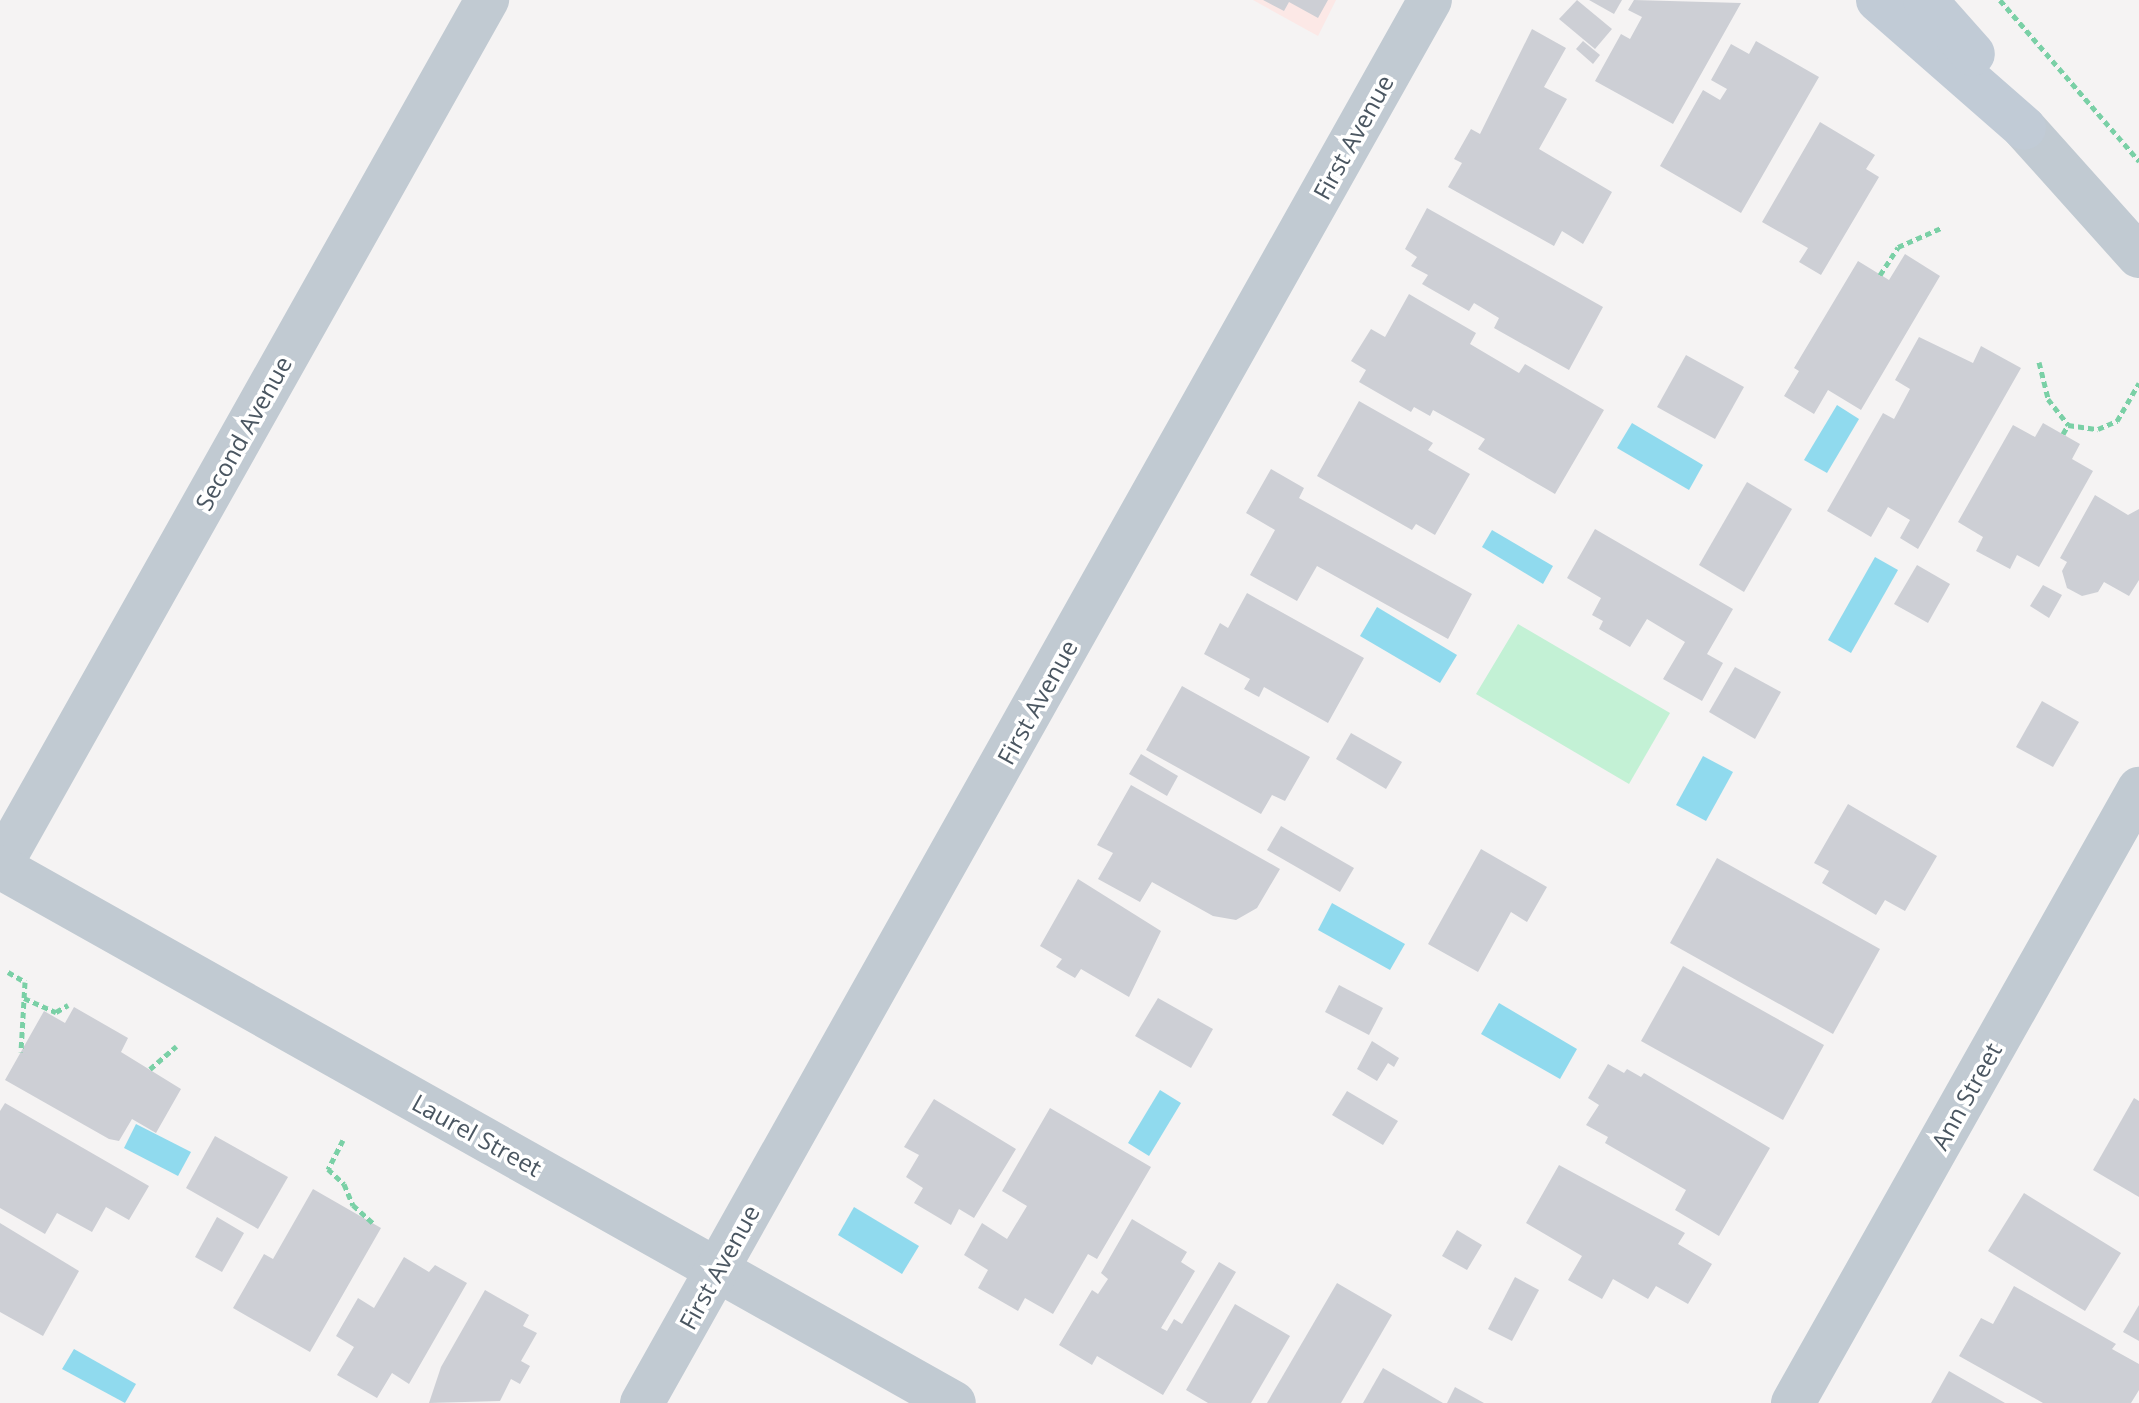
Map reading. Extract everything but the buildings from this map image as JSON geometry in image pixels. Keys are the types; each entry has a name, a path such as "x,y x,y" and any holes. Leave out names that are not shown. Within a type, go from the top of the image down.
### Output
{"main road":[{"path":"1878,0 2024,128"},
{"path":"1925,0 1969,49 2024,128"},
{"path":"1951,0 1969,49"}],"street":[{"name":"Second Avenue","path":"0,866 487,0"},
{"name":"First Avenue","path":"642,1403 1430,0"},
{"path":"2024,128 2139,256"},
{"name":"Ann Street","path":"1793,1403 2139,789"},
{"name":"Laurel Street","path":"0,866 954,1403"}],"path":[{"path":"2000,0 2139,161"},
{"path":"1880,275 1898,247 1941,228"},
{"path":"2039,362 2048,399 2068,425 2098,429 2117,421 2139,383"},
{"path":"2063,434 2068,425"},
{"path":"8,972 25,982 21,1052"},
{"path":"24,998 56,1012 68,1005"},
{"path":"150,1069 176,1046"},
{"path":"343,1140 328,1169 344,1184 353,1205 374,1224"}],"shaded area":[{"path":"1253,0 1336,0 1318,36"}],"green space":[{"path":"1518,624 1670,713 1629,784 1476,694"}],"water":[{"path":"1837,405 1859,419 1827,473 1804,460"},
{"path":"1632,423 1703,465 1689,490 1617,448"},
{"path":"1492,530 1553,566 1543,584 1482,547"},
{"path":"1875,557 1898,570 1851,653 1828,640"},
{"path":"1377,607 1457,655 1440,683 1360,636"},
{"path":"1703,756 1733,772 1706,821 1676,805"},
{"path":"1332,903 1405,944 1390,970 1318,930"},
{"path":"1499,1003 1577,1049 1560,1079 1481,1034"},
{"path":"1160,1090 1181,1103 1149,1156 1128,1143"},
{"path":"136,1124 191,1152 178,1176 124,1148"},
{"path":"854,1207 919,1246 902,1274 838,1235"},
{"path":"74,1349 136,1384 125,1403 62,1369"}]}
